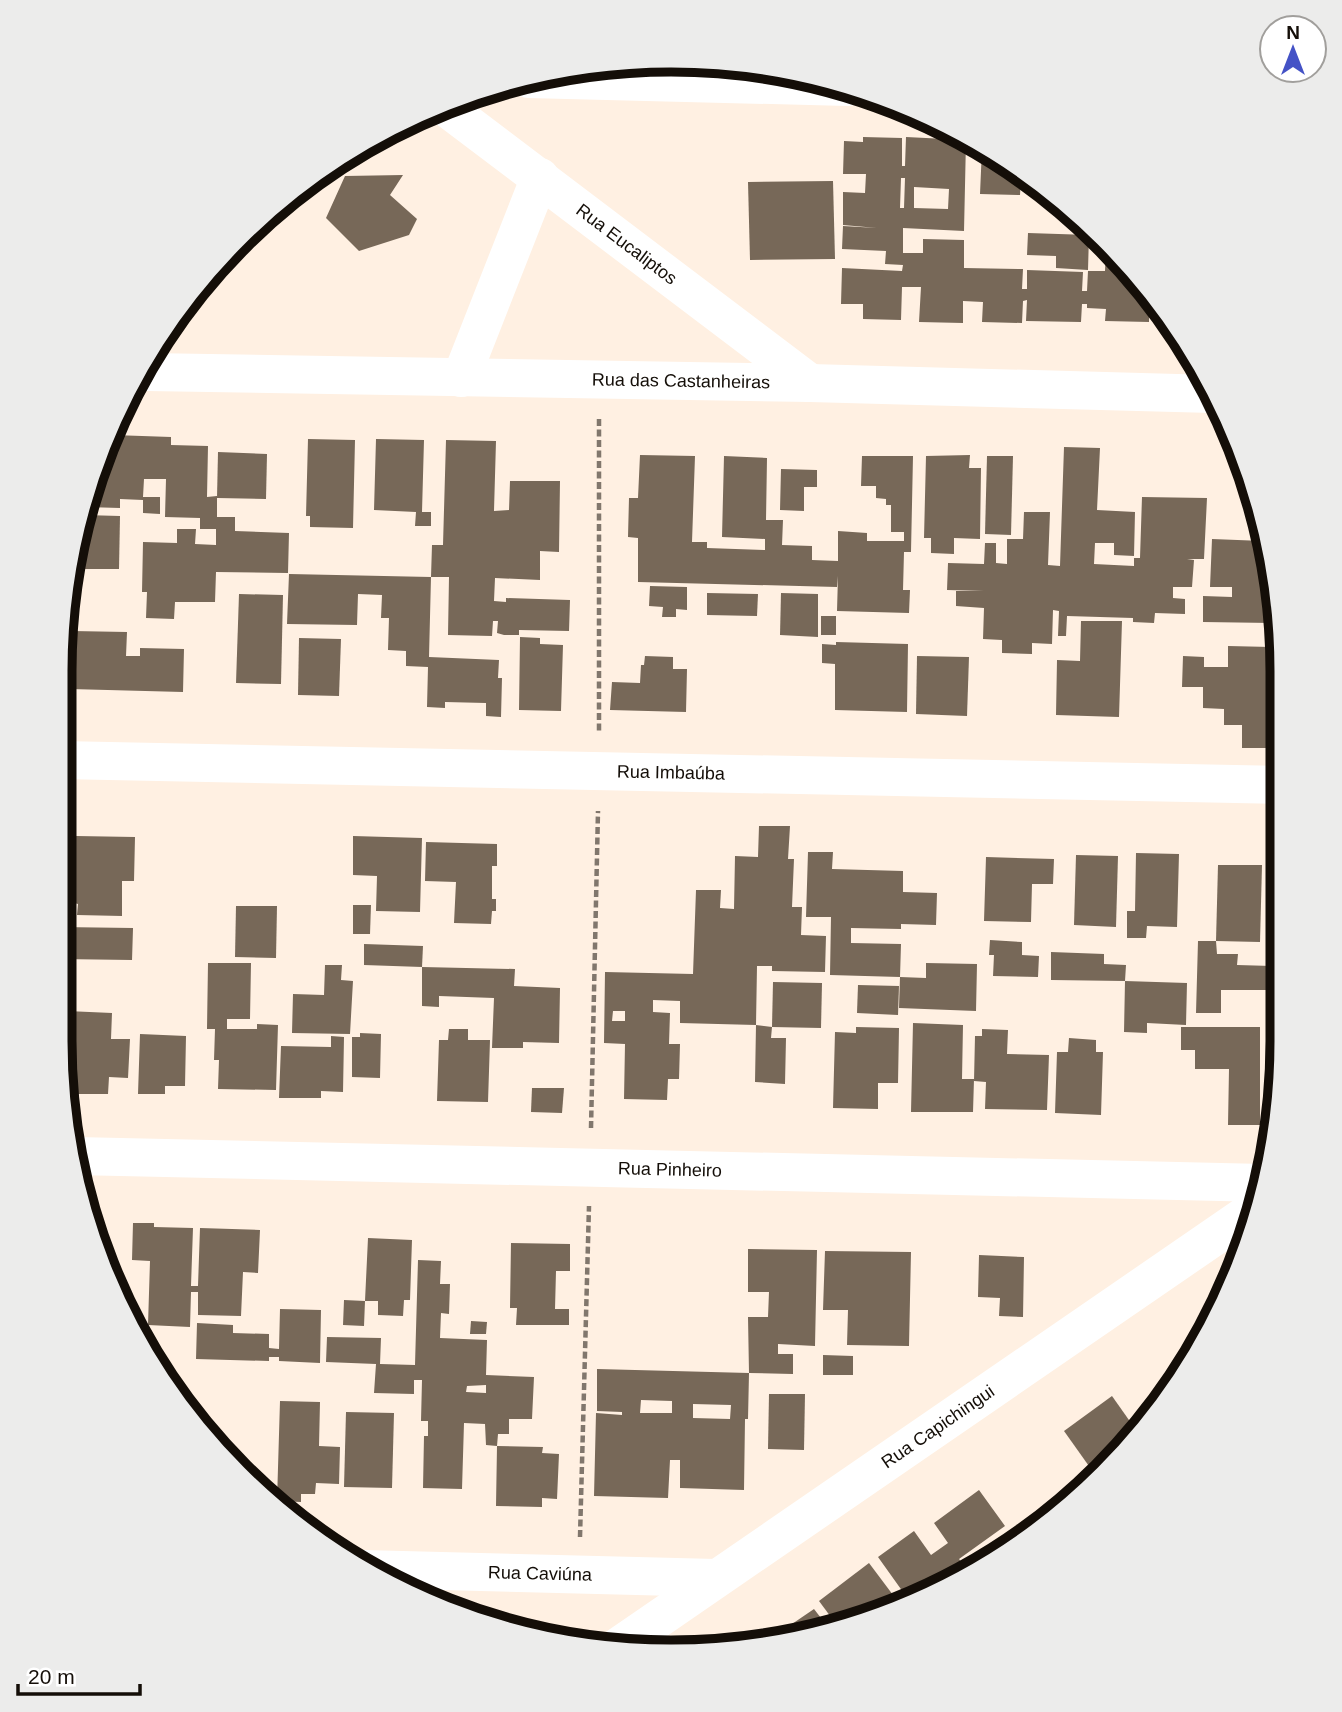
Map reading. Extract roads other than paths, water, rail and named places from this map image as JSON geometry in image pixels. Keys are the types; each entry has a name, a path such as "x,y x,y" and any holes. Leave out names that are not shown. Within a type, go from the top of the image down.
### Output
{"street":[{"path":"573,80 800,86"},
{"name":"Rua Eucaliptos","path":"453,113 810,383"},
{"path":"461,378 540,177"},
{"name":"Rua das Castanheiras","path":"151,372 810,383 1202,394"},
{"name":"Rua Imbaúba","path":"72,760 1270,785"},
{"name":"Rua Pinheiro","path":"83,1156 1253,1183"},
{"name":"Rua Capichingui","path":"629,1639 1244,1217"},
{"name":"Rua Caviúna","path":"390,1570 716,1578"}]}
